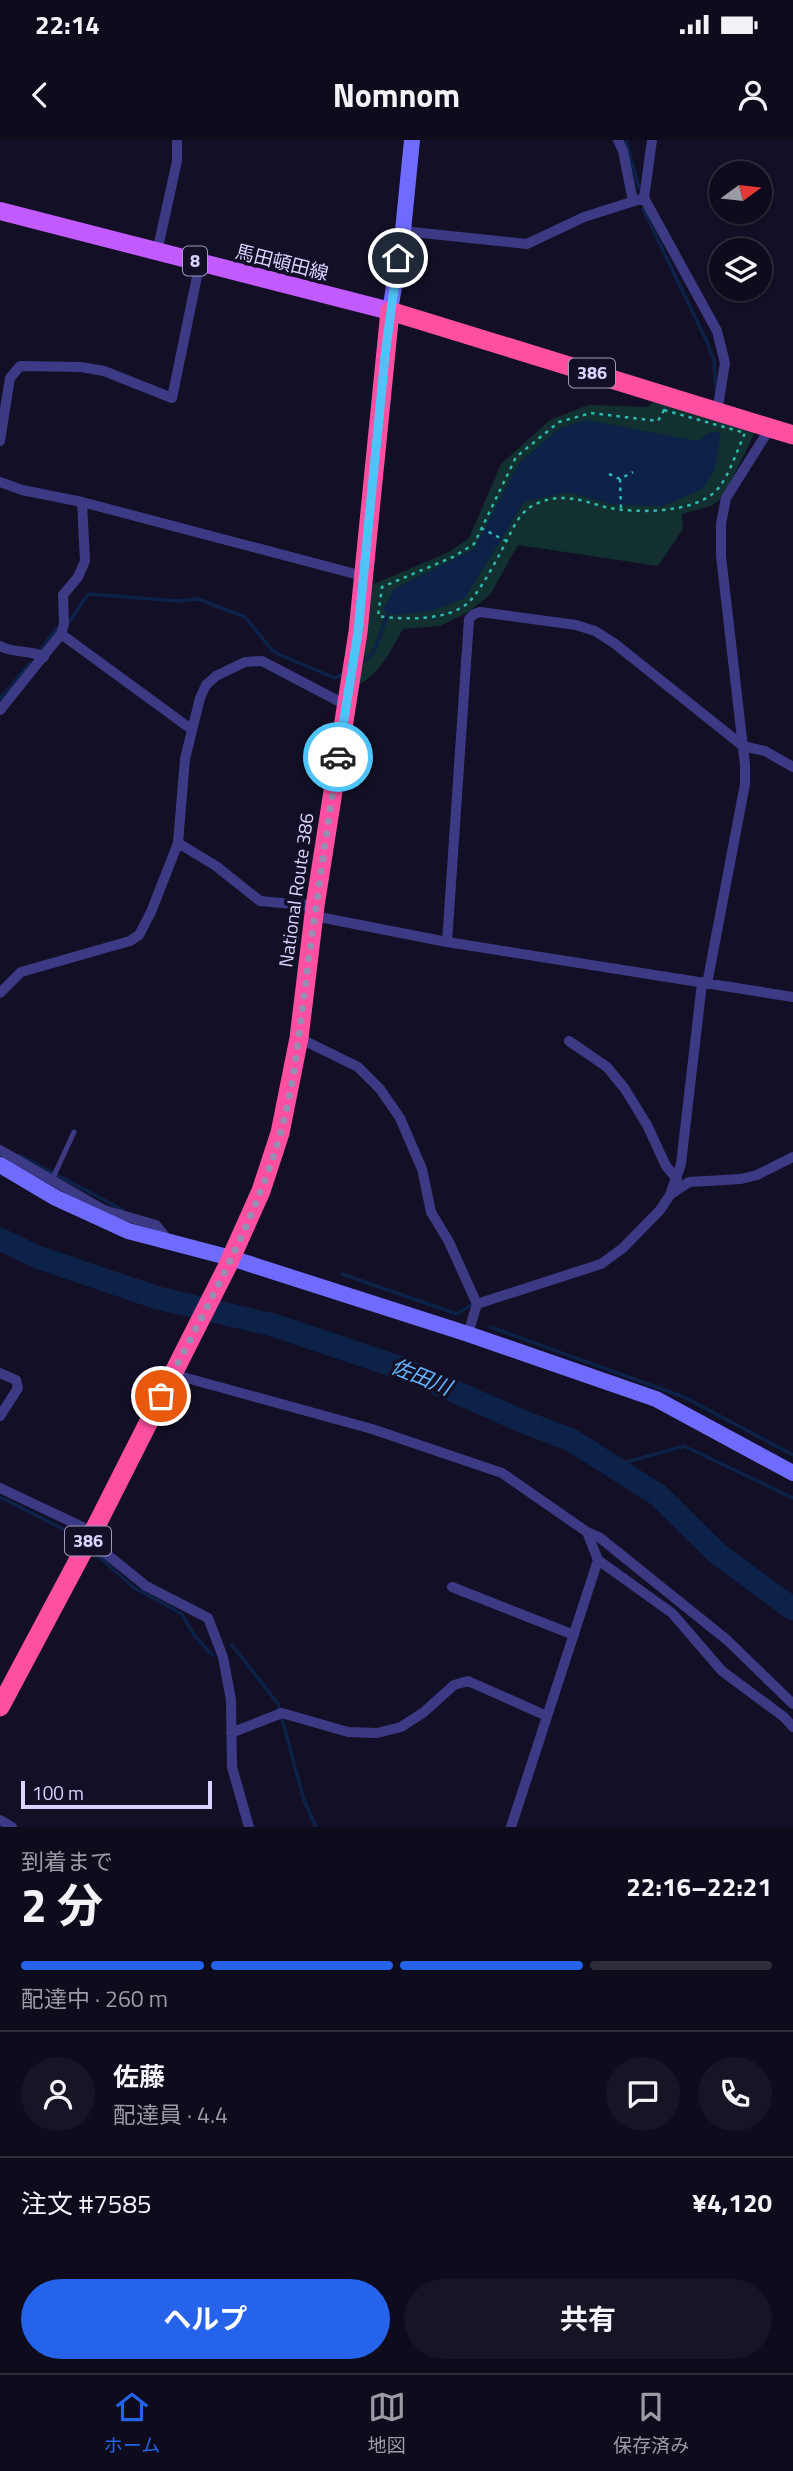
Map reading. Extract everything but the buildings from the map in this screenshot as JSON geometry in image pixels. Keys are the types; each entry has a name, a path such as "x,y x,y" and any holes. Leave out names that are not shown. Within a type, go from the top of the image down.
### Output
{"highway":[{"name":"386","path":"390,311 793,435"},
{"name":"National Route 386","path":"0,1707 91,1536 229,1262 261,1191 280,1133 299,1038 315,911 358,632 390,311"}],"main road":[{"name":"馬田頓田線","path":"0,211 390,311"}],"street":[{"path":"157,252 177,162 177,140"},
{"path":"390,311 403,231 412,140"},
{"path":"618,140 624,151 638,200 717,331 725,363 717,412"},
{"path":"638,200 652,140"},
{"path":"403,231 527,244 584,217 638,200"},
{"path":"0,441 10,378 20,366 81,367 104,371 172,398 200,262"},
{"path":"477,1304 601,1264 623,1248 649,1223 670,1195 677,1180 704,984 745,784 721,556 721,524 726,498 770,428"},
{"path":"0,482 22,490 82,502 363,576"},
{"path":"0,710 61,634 64,624 64,595 78,577 85,561 82,502"},
{"path":"447,942 469,619 474,614 480,612 549,621 595,631 743,746 765,751 793,767"},
{"path":"61,634 191,729"},
{"path":"0,646 6,650 33,651 44,657"},
{"path":"0,993 22,972 130,941 139,935 178,843 191,729 206,685 216,676 254,660 262,661 346,701"},
{"path":"178,843 216,866 260,901 447,942 793,998"},
{"path":"299,1038 358,1067 380,1089 400,1118 422,1169 431,1212 449,1242 477,1304 468,1334"},
{"path":"569,1041 607,1067 625,1089 647,1125 666,1166 677,1180"},
{"path":"0,1150 104,1210 156,1225 170,1242"},
{"path":"670,1195 689,1182 741,1178 769,1170 793,1157"},
{"path":"0,1164 56,1198 128,1231 468,1334 656,1399 793,1473"},
{"path":"0,1373 16,1380 18,1388 0,1416"},
{"path":"172,1374 372,1429 502,1473 587,1532 599,1537 727,1640 793,1704"},
{"path":"0,1488 91,1536 146,1586 208,1618 223,1657 231,1700 232,1767 249,1827"},
{"path":"587,1532 598,1560 671,1614 722,1671 784,1717 793,1727"},
{"path":"511,1827 598,1560"},
{"path":"452,1587 574,1635"},
{"path":"231,1733 277,1715 348,1732 377,1733 401,1727 424,1712 454,1685 468,1681 547,1716"},
{"path":"0,1820 12,1827"}],"lane":[{"path":"52,1179 74,1132"}],"path":[{"path":"664,410 746,433 719,488 705,498 665,511 621,511 566,496 537,503 520,515 469,602 438,617 395,619 378,616 382,587 453,557 474,544 516,457 559,422 591,413 658,421 664,410"},
{"path":"620,479 633,472"},
{"path":"609,474 620,479"},
{"path":"620,479 621,511"},
{"path":"481,528 506,541"}],"green space":[{"path":"657,397 756,430 723,498 711,506 682,514 683,529 658,566 518,545 490,595 468,612 440,626 403,629 378,669 356,686 367,587 449,552 469,538 501,464 550,420 588,405 648,407"}],"water":[{"path":"587,420 697,441 709,433 721,432 715,469 702,489 663,506 615,505 567,492 524,502 465,598 432,611 395,615 383,610 394,589 474,549 519,463 560,428"}],"waterway":[{"path":"626,140 639,188"},
{"path":"643,209 707,342 714,360 716,389"},
{"path":"70,621 88,594 178,601 198,599 245,617 272,650 280,655 335,678 343,674"},
{"path":"359,666 375,650 389,610"},
{"path":"39,651 57,628"},
{"path":"0,699 30,663"},
{"path":"19,1155 123,1210"},
{"name":"佐田川","path":"0,1239 37,1257 158,1298 273,1325 401,1368 571,1440 658,1495 718,1554 793,1609"},
{"path":"342,1274 457,1314 471,1305"},
{"path":"490,1327 684,1397 793,1455"},
{"path":"613,1466 684,1446 793,1498"},
{"path":"0,1497 75,1535"},
{"path":"97,1555 133,1587 182,1614 194,1635 212,1655"},
{"path":"232,1645 278,1704 304,1800 316,1827"}],"way so far":[{"path":"161,1396 261,1191 280,1133 299,1038 315,906 338,757"}],"route":[{"path":"338,757 358,632 385,356 398,258"}]}
